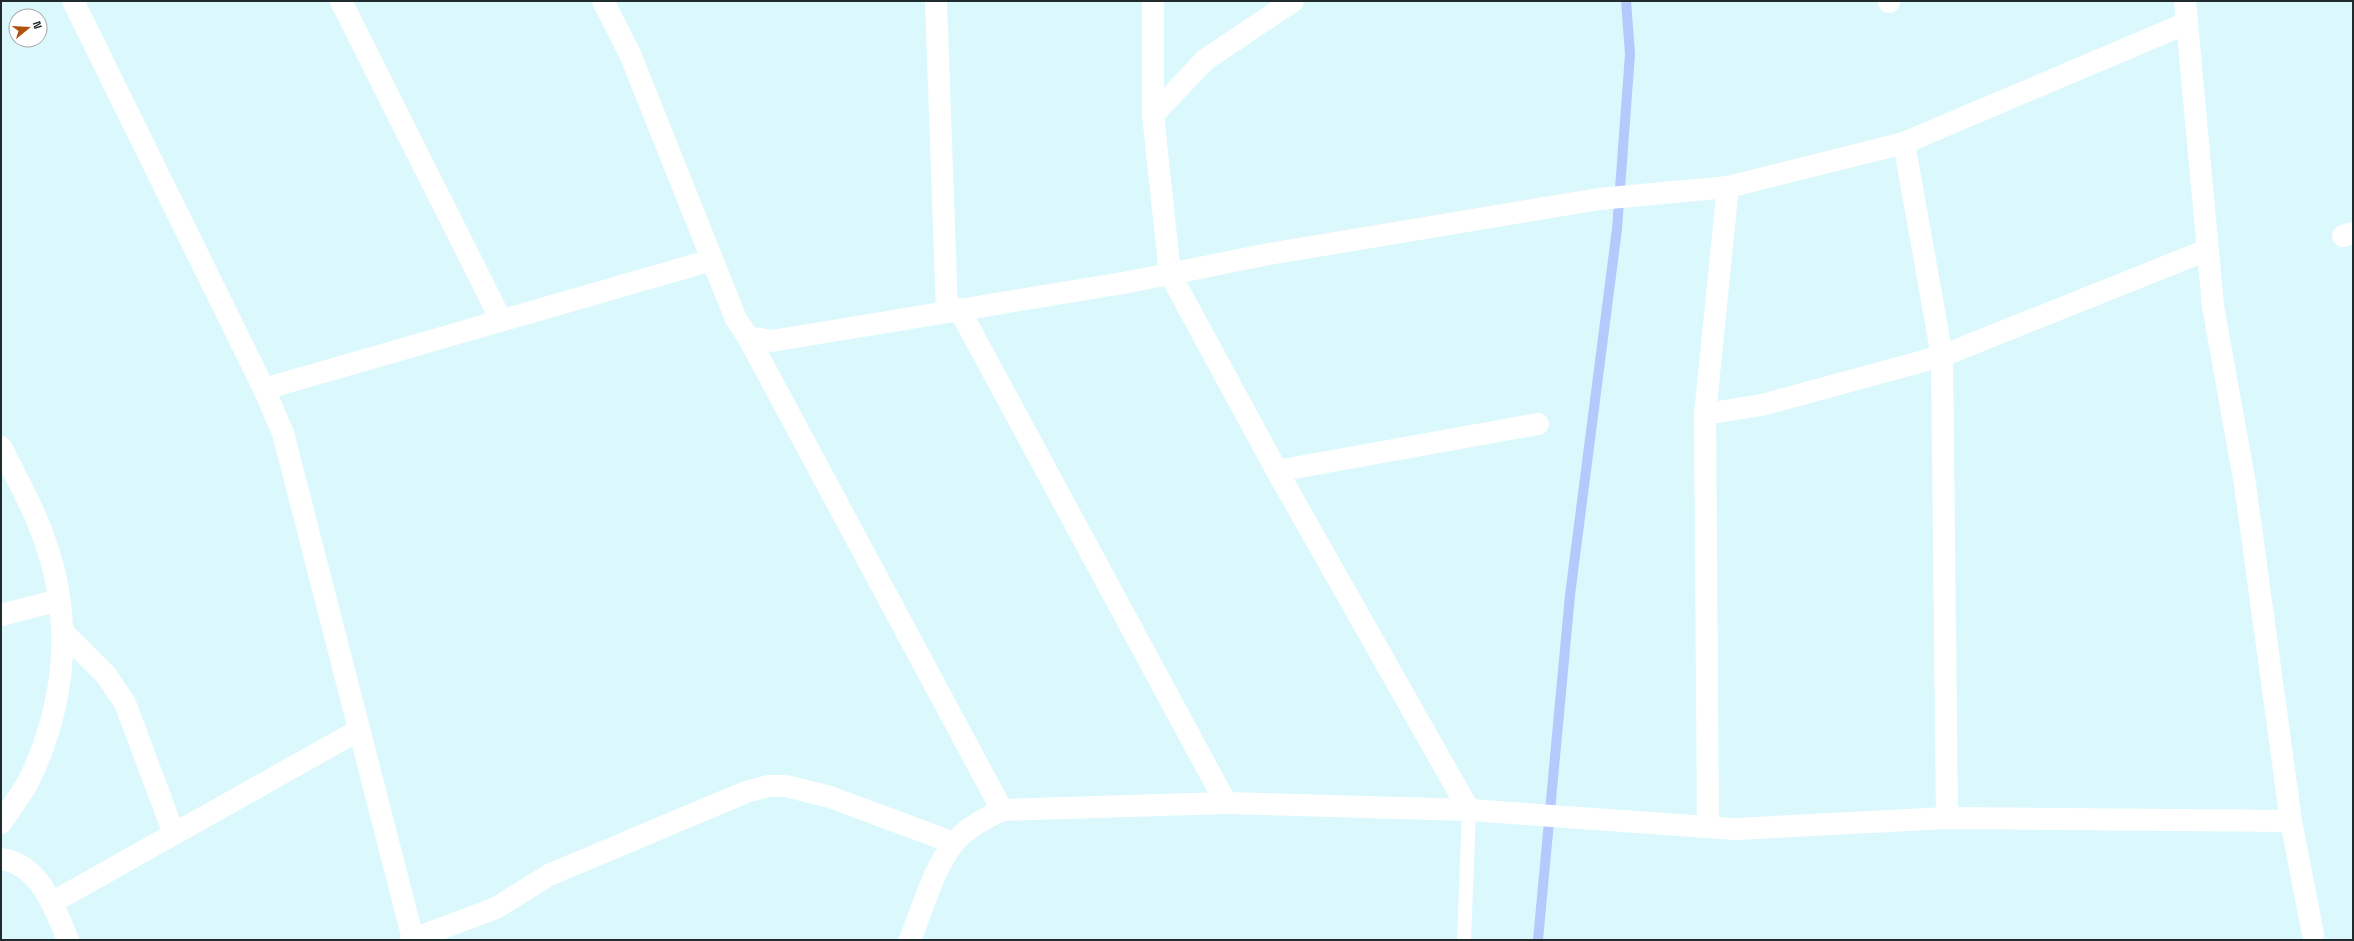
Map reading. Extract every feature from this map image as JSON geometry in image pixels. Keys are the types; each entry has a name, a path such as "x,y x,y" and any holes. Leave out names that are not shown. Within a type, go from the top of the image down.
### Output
{"street":[{"path":"73,1 264,389 283,432 412,940 496,908 549,875 746,792 768,786 786,786 830,797 954,843"},
{"path":"341,1 501,320"},
{"path":"603,1 630,54 736,320 748,337 1002,810"},
{"path":"936,1 953,310 1226,803"},
{"path":"1152,1 1153,115 1170,274 1277,471 1469,810"},
{"path":"1153,115 1205,60 1293,1"},
{"path":"2185,1 2213,306 2245,484 2291,821 2313,934"},
{"path":"748,337 772,341 953,310 1123,284 1269,254 1599,199 1728,187 1904,143 2187,23"},
{"path":"1904,143 1942,356 1947,818"},
{"path":"1708,826 1705,414 1728,187"},
{"path":"1705,414 1762,405 1942,356 2207,250"},
{"path":"264,389 712,260"},
{"path":"1277,471 1538,424"},
{"path":"1,447 37,519 57,581 63,632 61,681 49,730 33,773 1,823"},
{"path":"1,615 59,600"},
{"path":"63,632 106,674 125,702 174,834"},
{"path":"53,902 359,730"},
{"path":"910,940 941,866 954,843 971,827 1002,810 1226,803 1469,810 1735,829 1947,818 2291,821"},
{"path":"1,859 21,866 42,886 53,902 68,940"}],"lane":[{"path":"1464,940 1469,810"}],"waterway":[{"path":"1538,940 1570,595 1617,229 1630,54 1626,1"}]}
